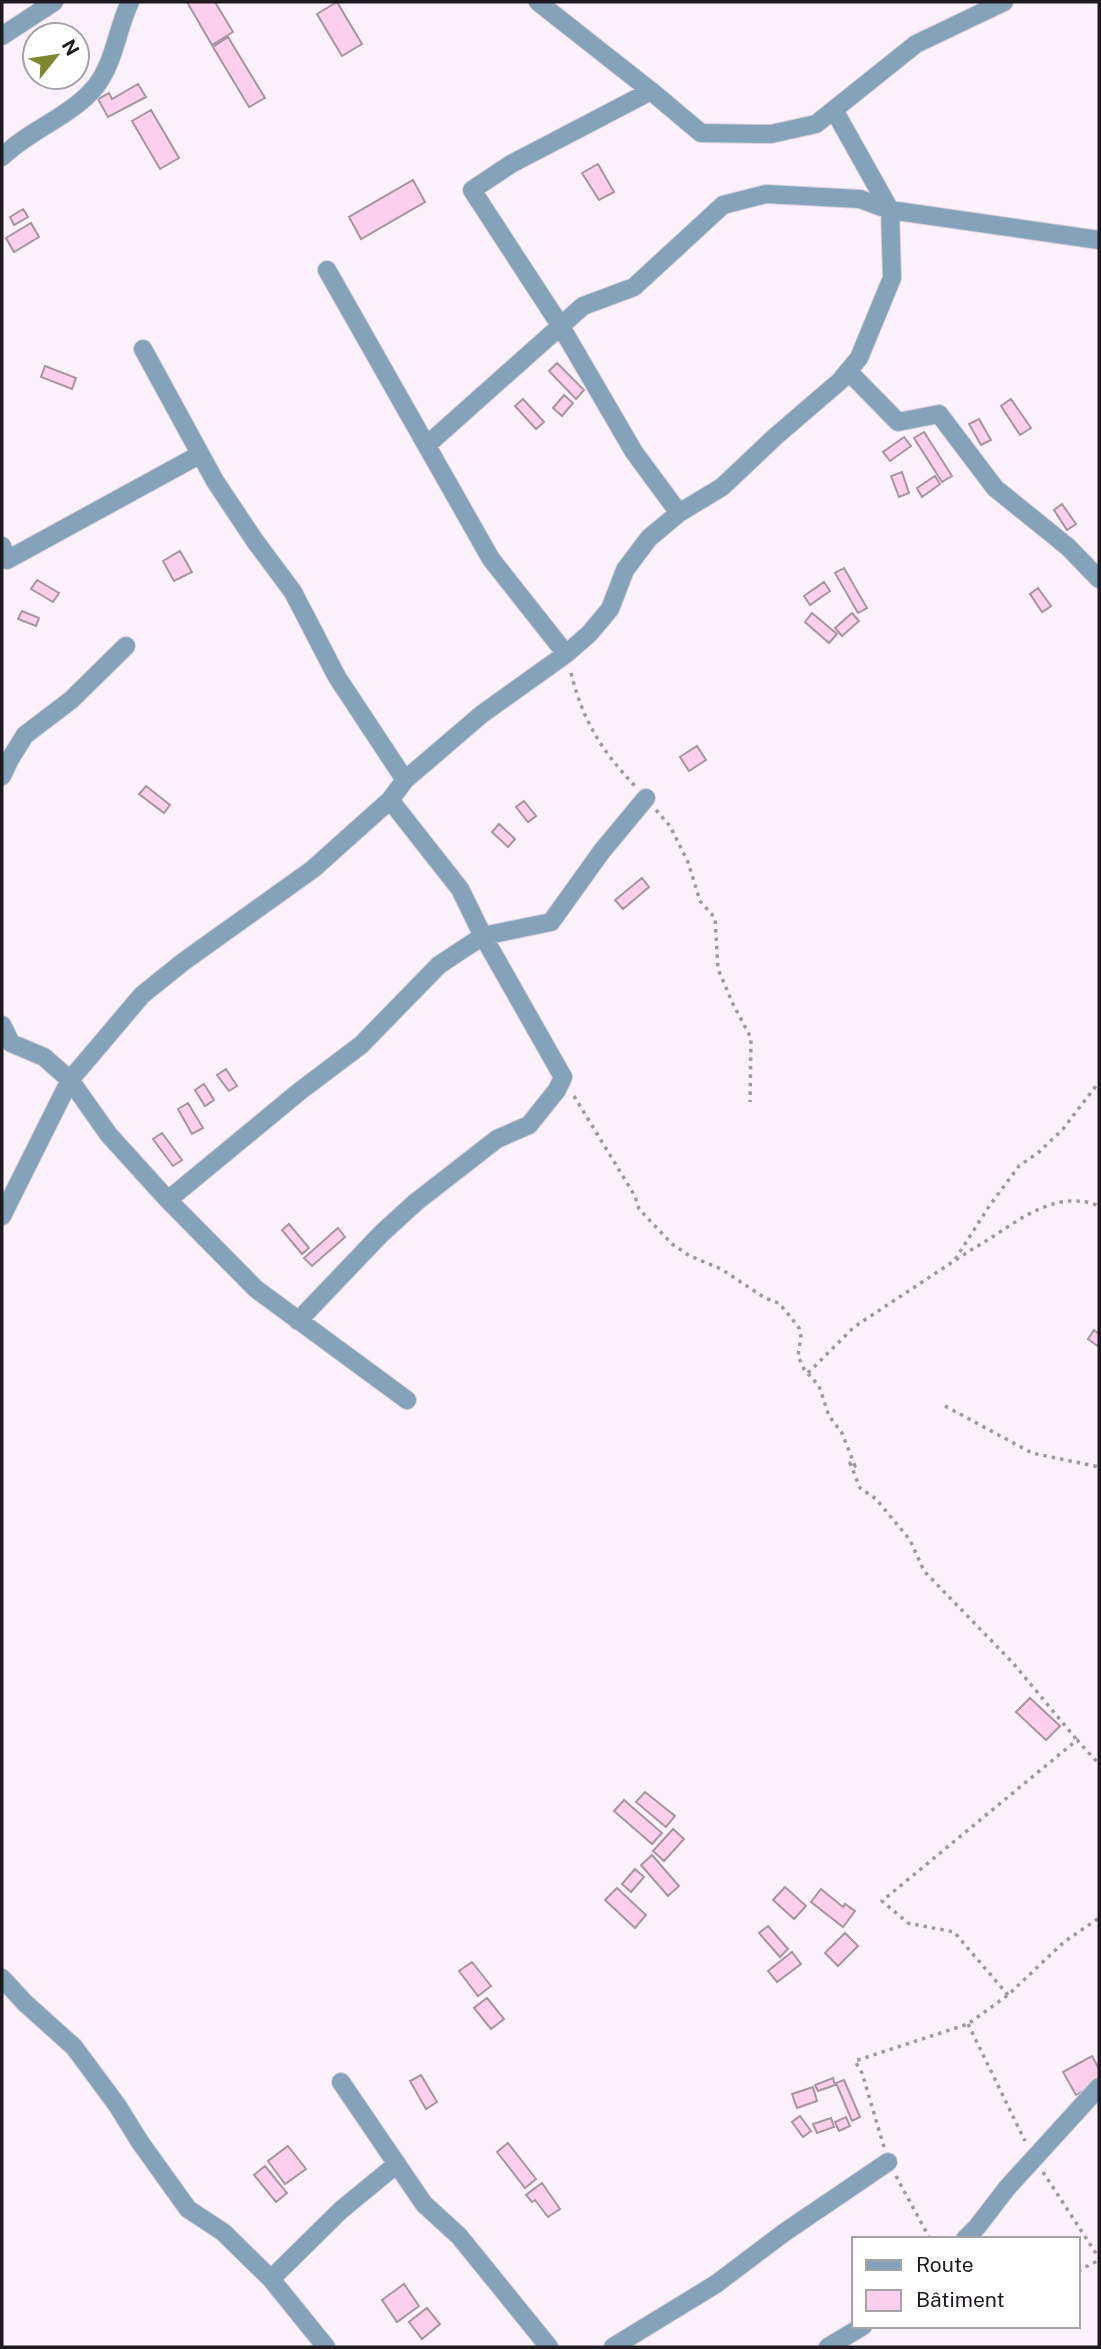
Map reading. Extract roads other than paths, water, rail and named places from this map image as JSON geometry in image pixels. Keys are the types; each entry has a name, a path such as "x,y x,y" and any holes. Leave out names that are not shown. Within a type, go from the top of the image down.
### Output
{"street":[{"path":"2,36 54,2"},
{"path":"2,157 16,144 75,107 97,85 113,55 130,2"},
{"path":"538,2 701,133 771,134 816,124 916,44 1004,2"},
{"path":"651,91 510,164 472,190 560,325 634,452 679,513"},
{"path":"2,1216 70,1080 142,995 183,962 313,869 390,800 405,780 482,714 566,654 589,634 610,609 625,570 649,538 679,513 722,487 840,381 859,358 892,278 890,210 834,110"},
{"path":"426,446 583,306 634,287 723,205 766,194 860,200 890,210 1099,240"},
{"path":"327,270 491,559 566,654"},
{"path":"142,349 200,455 255,541 293,592 337,677 405,780"},
{"path":"848,371 898,422 939,414 995,488 1068,547 1099,579"},
{"path":"2,546 8,560 200,455"},
{"path":"2,776 9,759 25,735 71,700 126,646"},
{"path":"168,1199 361,1045 439,965 483,936 551,922 602,851 646,798"},
{"path":"298,1321 381,1234 416,1202 497,1139 529,1125 557,1090 563,1077 483,936 460,889 390,800"},
{"path":"2,1025 11,1043 44,1057 70,1080 109,1135 256,1289 407,1400"},
{"path":"2,1978 25,2003 74,2047 188,2209 223,2232 271,2279 326,2347"},
{"path":"341,2082 424,2204 459,2236 549,2347"},
{"path":"967,2237 1099,2087"},
{"path":"613,2347 716,2284 785,2232 888,2162"},
{"path":"271,2279 341,2210 397,2164"},
{"path":"828,2347 860,2328"}]}
